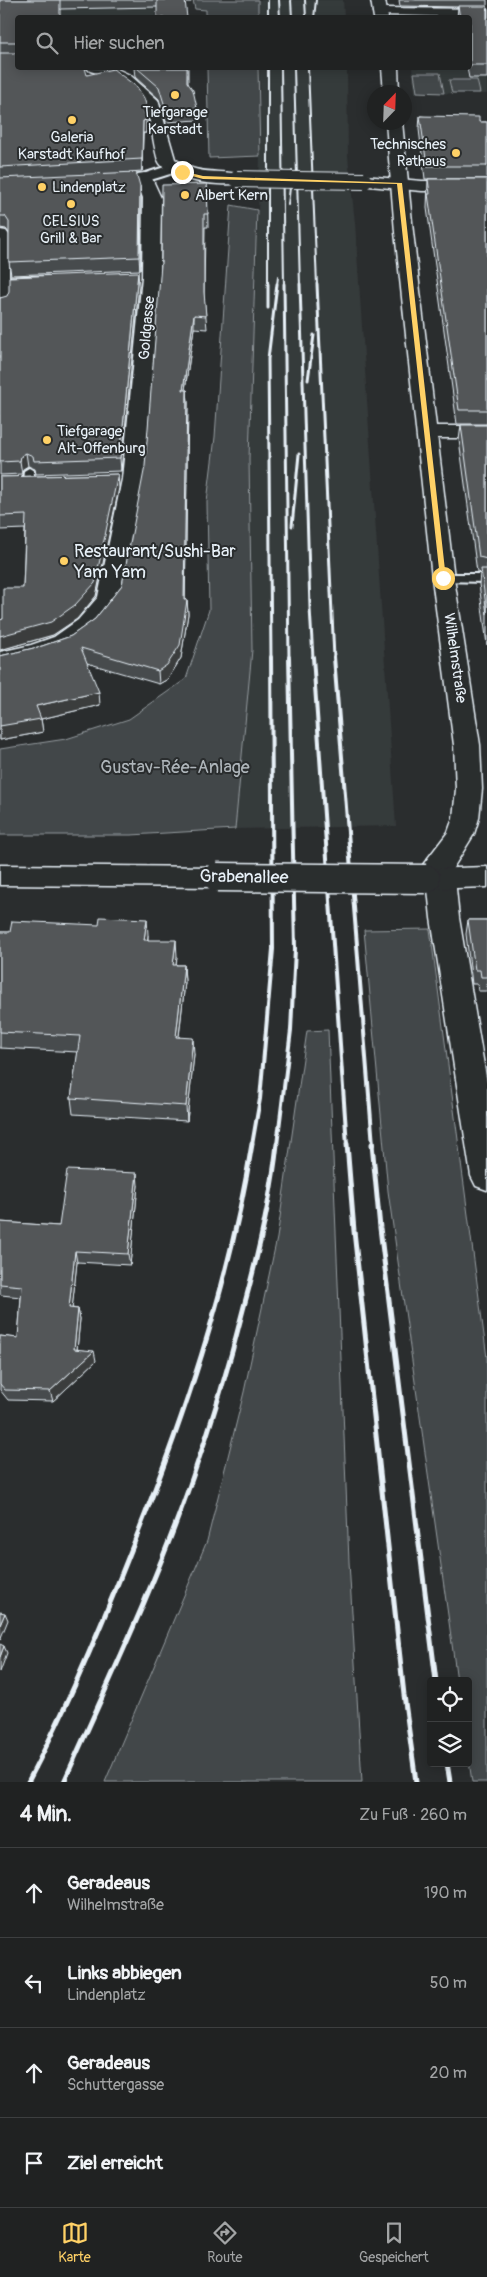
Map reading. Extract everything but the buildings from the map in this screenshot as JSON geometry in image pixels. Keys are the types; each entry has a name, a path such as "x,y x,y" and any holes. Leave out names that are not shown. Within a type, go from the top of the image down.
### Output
{"street":[{"path":"380,10 487,13"},
{"path":"104,70 125,78 152,103 167,161 174,168 203,177 371,181 422,186 487,186"},
{"path":"390,70 391,85"},
{"name":"Wilhelmstraße","path":"395,130 443,578 467,746 469,789 466,818 461,834 433,879"},
{"path":"106,180 144,178 174,168"},
{"name":"Goldgasse","path":"0,660 45,651 71,640 102,608 109,598 124,480 142,278 152,198 144,178"},
{"path":"0,233 0,304"},
{"path":"1,283 67,280"},
{"path":"427,432 487,432"},
{"path":"467,746 487,763"},
{"name":"Grabenallee","path":"0,875 433,879 487,877"},
{"path":"433,879 453,971 487,1176"}],"lane":[{"path":"443,578 487,578"}],"shaded area":[{"path":"0,0 192,0 192,3 155,4 155,15 15,15"},
{"path":"257,0 343,0 344,15 258,15"},
{"path":"259,70 347,70 348,156 355,223 396,826 235,829 252,650 249,459 260,156"},
{"path":"412,70 466,70 468,78 487,79 487,94 415,93"}],"green space":[{"path":"193,0 258,0 258,15 206,15 206,10 195,9"},
{"path":"207,70 258,70 260,156 209,158"},
{"path":"414,73 440,73 444,93 417,92"},
{"path":"449,80 477,80 480,93 452,93"},
{"name":"Gustav-Rée-Anlage","path":"231,205 257,210 249,459 252,650 235,829 131,835 0,835 0,749 66,739 129,719 186,679 209,610 207,502 215,437"},
{"path":"430,929 487,1358 487,1782 472,1782 470,1767 472,1767 472,1677 456,1677 388,1191 364,930"},
{"path":"328,1030 349,1562 362,1782 105,1782 207,1541 244,1392 277,1238 307,1031"}],"railway":[{"path":"268,0 268,15"},
{"path":"279,0 280,15"},
{"path":"291,0 292,15"},
{"path":"305,0 306,15"},
{"path":"314,15 316,0"},
{"path":"268,70 268,308"},
{"path":"281,70 284,285"},
{"path":"294,70 300,285"},
{"path":"308,70 317,285"},
{"path":"288,205 292,170"},
{"path":"277,285 278,277"},
{"path":"271,658 268,359 277,284"},
{"path":"284,284 289,658"},
{"path":"300,284 313,658"},
{"path":"317,284 334,658"},
{"path":"308,380 314,335"},
{"path":"292,526 299,454"},
{"path":"252,1145 260,1099 273,949 271,657"},
{"path":"277,1145 291,1030 295,949 289,657"},
{"path":"313,657 347,1145"},
{"path":"334,657 373,1145"},
{"path":"28,1782 81,1672 105,1615 148,1508 185,1406 202,1355 231,1251 252,1144"},
{"path":"64,1782 164,1554 200,1456 226,1373 254,1269 268,1207 277,1144"},
{"path":"347,1144 354,1231 404,1695 416,1782"},
{"path":"372,1144 380,1228 436,1677"},
{"path":"448,1767 450,1782"}],"place":[{"name":"Tiefgarage Karstadt","path":"175,95"},
{"name":"Galeria Karstadt Kaufhof","path":"72,120"},
{"name":"Technisches Rathaus","path":"456,153"},
{"name":"Lindenplatz","path":"42,187"},
{"name":"Albert Kern","path":"185,195"},
{"name":"CELSIUS Grill & Bar","path":"71,204"},
{"name":"Tiefgarage Alt-Offenburg","path":"47,440"},
{"name":"Restaurant/Sushi-Bar Yam Yam","path":"64,561"}],"route":[{"path":"182,172 203,177 230,179 400,183 443,578"}]}
